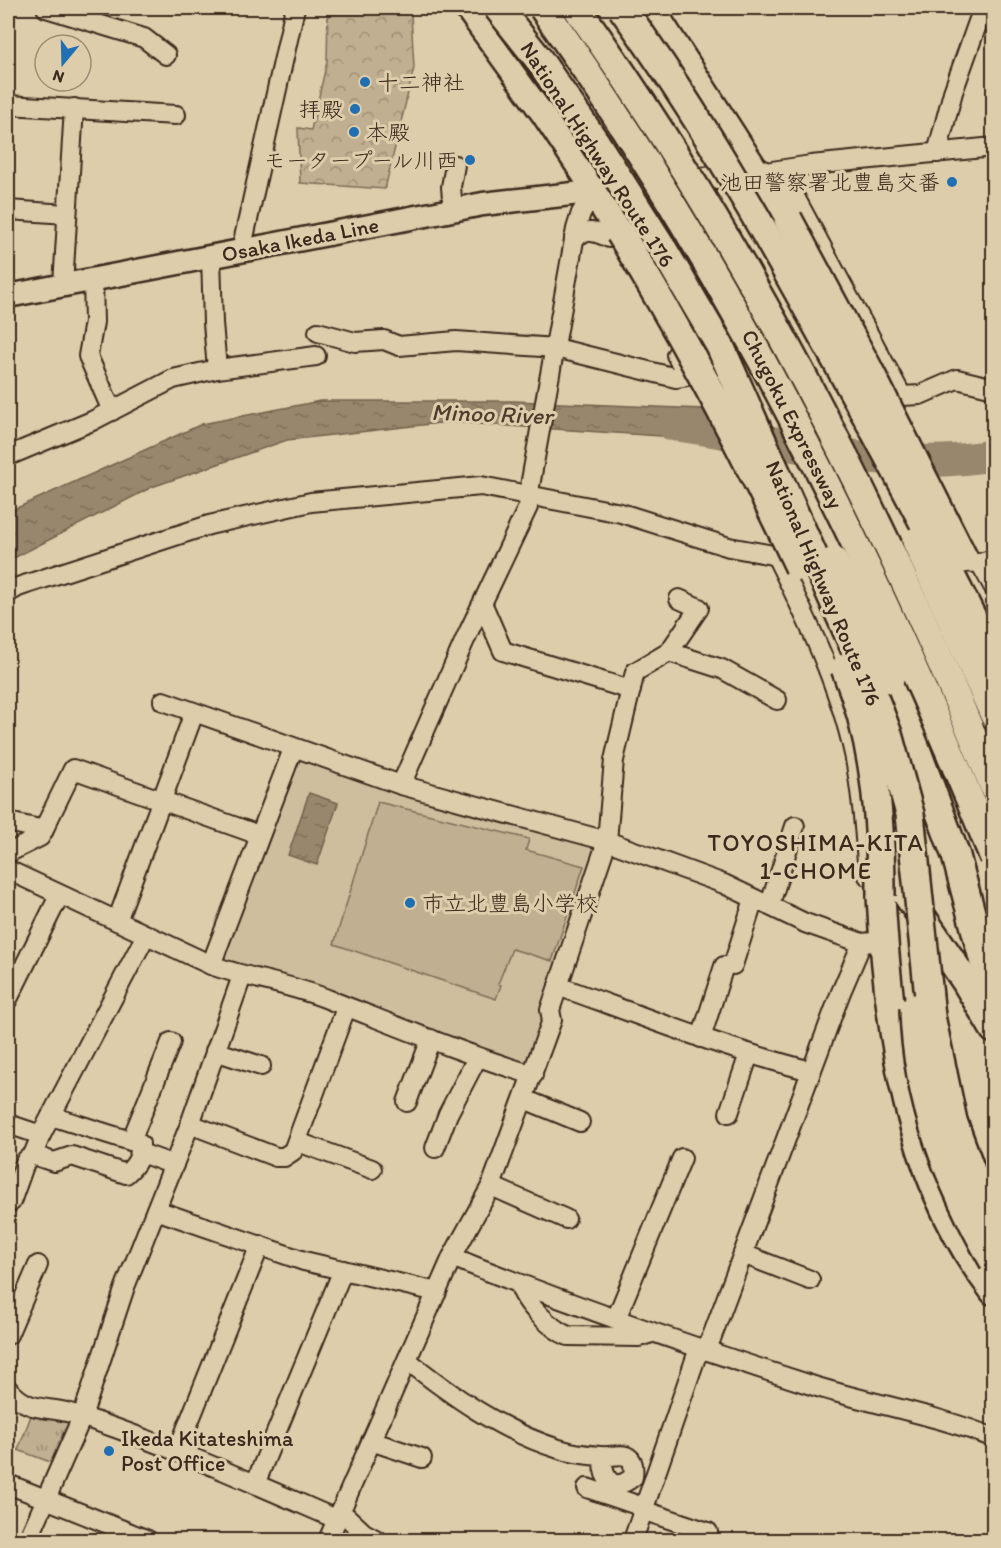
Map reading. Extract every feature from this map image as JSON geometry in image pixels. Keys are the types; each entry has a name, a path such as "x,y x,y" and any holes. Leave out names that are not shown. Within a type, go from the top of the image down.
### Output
{"highway":[{"name":"National Highway Route 176","path":"498,8 537,57 596,143 660,244 720,346 849,636 888,734 910,814 931,1016 941,1071 953,1121 973,1176 993,1219"},
{"name":"Chugoku Expressway","path":"543,8 608,99 680,212 747,329 875,581 993,858"},
{"name":"Chugoku Expressway","path":"577,8 631,83 697,188 773,319 901,573 993,787"},
{"path":"621,8 689,105 772,243 951,574 993,662"},
{"path":"759,173 788,219 869,370 993,618"},
{"path":"594,191 614,235 658,293 711,391 761,487 847,673 860,715 880,816 891,891 873,942 891,1015 913,1126 955,1233 993,1291"},
{"path":"720,346 860,610 890,679 956,856 993,1000"},
{"path":"847,380 993,715"},
{"path":"916,857 914,959 920,1072 934,1132 953,1184 993,1262"},
{"path":"891,891 966,982 993,1029"}],"main road":[{"path":"466,8 542,113 594,191"},
{"path":"653,8 759,173"},
{"name":"Osaka Ikeda Line","path":"8,296 453,210 594,191 759,173"}],"street":[{"path":"46,8 144,38 166,55"},
{"path":"241,251 295,8"},
{"path":"937,153 953,92 985,8 993,10"},
{"path":"8,105 176,115"},
{"path":"63,285 74,108"},
{"path":"759,173 993,147"},
{"path":"453,210 451,188 454,165"},
{"path":"759,173 795,197 902,396 920,395 957,379 993,388"},
{"path":"401,785 528,507 574,238 581,213 594,191"},
{"path":"8,210 67,214"},
{"path":"318,332 355,342 384,340 399,346 456,341 556,348 676,378 688,376 614,235 591,231 583,232 574,238"},
{"path":"211,256 213,323 218,369"},
{"path":"93,280 94,322 88,356 112,411"},
{"path":"8,456 112,411 173,379 218,369 316,356"},
{"path":"8,593 18,587 209,525 311,502 481,486 621,513 729,547 777,558 987,561 993,588"},
{"path":"633,1540 642,1508 696,1357 711,1339 795,1121 811,1071 873,942 860,793 845,722 819,648 777,558"},
{"path":"328,1540 452,1257 491,1186 533,1075 552,1020 550,1010 607,841 614,760 635,672 669,652 699,608 679,599"},
{"path":"483,605 503,651 631,690"},
{"path":"669,652 722,669 777,700"},
{"path":"163,701 293,749 401,785 607,841 724,884 805,923 873,942"},
{"path":"117,921 194,713"},
{"path":"211,965 293,749"},
{"path":"8,853 40,837 73,769 259,836"},
{"path":"8,822 44,830"},
{"path":"701,1038 728,966 762,902 795,826"},
{"path":"8,870 45,886 59,896 211,965 242,976 258,977 315,994 477,1058 533,1075"},
{"path":"8,999 12,977 59,896"},
{"path":"9,1205 27,1160 33,1155 40,1135 146,935"},
{"path":"28,1540 82,1417 124,1287 190,1124 242,976"},
{"path":"558,986 701,1038 811,1071"},
{"path":"190,1124 276,1157 284,1157 293,1151 346,1008"},
{"path":"407,1102 431,1039"},
{"path":"33,1155 54,1162 72,1156 126,1174 136,1166 136,1147 171,1042"},
{"path":"215,1051 261,1066"},
{"path":"729,1113 749,1054"},
{"path":"435,1148 448,1114 477,1058"},
{"path":"524,1099 580,1122"},
{"path":"51,1116 104,1135 107,1133 174,1165"},
{"path":"8,1124 40,1135"},
{"path":"298,1142 372,1169"},
{"path":"616,1319 682,1158"},
{"path":"491,1186 566,1219"},
{"path":"156,1210 304,1261 437,1292"},
{"path":"177,1452 260,1245"},
{"path":"743,1254 810,1280"},
{"path":"452,1257 520,1285 654,1333 813,1385 968,1428 993,1438"},
{"path":"8,1335 38,1265"},
{"path":"255,1484 343,1270"},
{"path":"520,1285 522,1294 558,1332 568,1336 639,1337 654,1333"},
{"path":"407,1360 491,1420 559,1450 603,1457"},
{"path":"8,1389 20,1402 82,1417 177,1452 329,1516 347,1517 364,1533 377,1540"},
{"path":"371,1441 422,1458"},
{"path":"8,1484 148,1540"},
{"path":"587,1488 708,1533"}],"shaded area":[{"name":"市立北豊島小学校","path":"297,759 374,784 592,842 598,851 541,1014 545,1021 531,1064 520,1065 223,962 220,954"}],"green space":[{"name":"十二神社","path":"328,8 371,8 371,10 411,14 414,68 385,189 300,183 298,128 311,130 327,62"},
{"path":"378,802 529,839 526,850 584,866 552,961 512,949 498,984 501,985 496,999 334,944"},
{"path":"32,1413 67,1420 70,1426 53,1463 18,1450"}],"water":[{"path":"320,401 514,401 703,409 721,440 449,422 287,440 152,487 8,561 8,512 202,424"},
{"path":"309,793 338,803 317,865 288,855"}],"waterway":[{"name":"Minoo River","path":"673,425 874,458 914,461 954,460 994,455"}],"place":[{"name":"十二神社","path":"365,82"},
{"name":"拝殿","path":"355,109"},
{"name":"本殿","path":"354,132"},
{"name":"モータープール川西","path":"470,160"},
{"name":"池田警察署北豊島交番","path":"952,182"},
{"name":"市立北豊島小学校","path":"410,903"},
{"name":"Ikeda Kitateshima Post Office","path":"109,1451"}],"district":[{"name":"TOYOSHIMA-KITA 1-CHOME","path":"816,857"}]}
